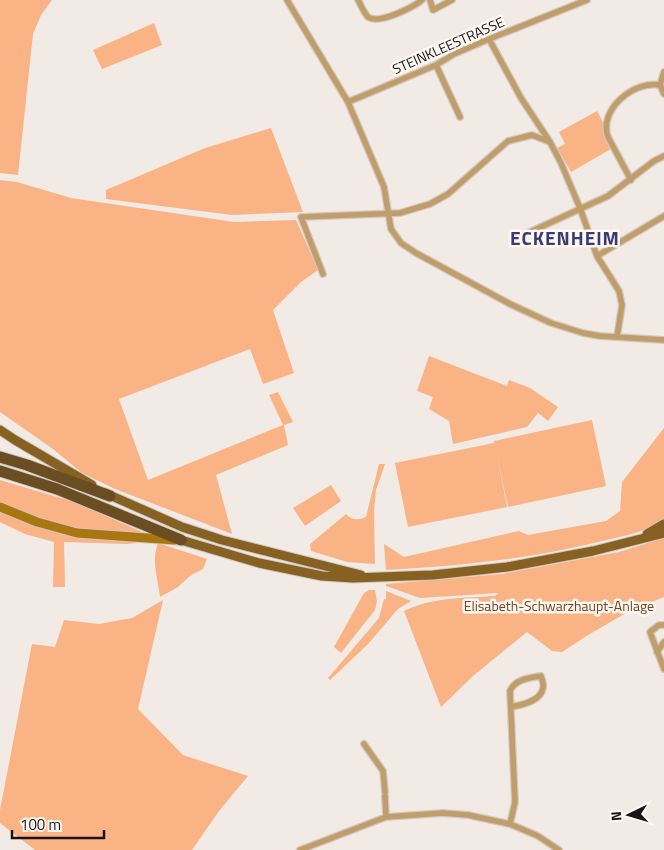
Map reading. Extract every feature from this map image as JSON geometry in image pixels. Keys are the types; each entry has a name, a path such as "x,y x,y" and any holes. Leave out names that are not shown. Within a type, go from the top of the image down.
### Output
{"highway":[{"path":"0,457 110,496"},
{"path":"0,471 57,489 181,540"}],"main road":[{"path":"0,430 110,496 182,527 222,540 369,577"},
{"path":"0,507 37,522 77,533 181,540 251,561 308,574 342,578 440,575 507,567 586,553 664,533"},
{"path":"638,539 664,524"}],"street":[{"path":"287,0 348,102 384,187 391,229 401,243 510,304 551,323 600,336 664,340"},
{"path":"358,0 368,17 376,20 385,18 422,0"},
{"path":"430,0 433,10 452,0"},
{"name":"STEINKLEESTRASSE","path":"348,102 436,65 454,54 489,39 587,0"},
{"path":"489,39 561,163 580,208 596,256 619,291 622,305 617,337"},
{"path":"436,65 460,117"},
{"path":"664,72 660,86 664,94"},
{"path":"631,180 608,137 607,123 614,108 623,97 642,87 654,84 660,86"},
{"path":"324,274 301,217 400,213 439,200 501,146 513,138 532,135 550,142"},
{"path":"517,238 608,196 654,161 664,156"},
{"path":"596,256 664,216"},
{"path":"664,625 659,625 650,632 664,669"},
{"path":"657,652 664,642"},
{"path":"510,824 515,802 510,691 512,687 522,680 541,676 544,687 540,696 526,704 511,707"},
{"path":"364,744 383,771 386,817"},
{"path":"300,850 386,817 443,813 468,815 510,824 538,836 559,850"}],"green space":[{"path":"0,0 52,0 41,15 33,34 18,175 0,173"},
{"path":"154,23 162,45 102,69 93,50"},
{"path":"597,111 616,146 571,172 557,148 565,144 559,132"},
{"path":"271,128 303,212 232,215 106,199 106,190 205,148"},
{"path":"0,180 17,182 71,198 234,222 296,220 318,270 301,282 273,310 294,373 263,384 250,349 119,399 148,480 283,425 269,395 278,392 293,422 284,425 288,445 216,475 232,534 115,489 82,473 53,449 0,412"},
{"path":"429,356 507,386 509,380 530,388 558,407 548,421 538,413 527,427 453,444 449,421 429,409 433,397 417,391"},
{"path":"592,420 606,486 508,507 497,455 507,507 408,527 395,463 494,443 494,441"},
{"path":"664,428 664,521 657,525 642,531 549,553 468,564 386,570 384,544 404,557 519,531 528,535 606,521 620,511 622,482"},
{"path":"379,464 385,464 376,490 374,510 375,564 347,562 311,551 310,544 346,514 355,519 366,517"},
{"path":"0,480 74,502 149,535 124,533 136,543 127,544 64,542 65,587 53,587 54,542 25,534 0,522"},
{"path":"331,485 341,501 305,526 293,508"},
{"name":"Elisabeth-Schwarzhaupt-Anlage","path":"664,538 664,597 626,613 562,652 552,651 527,632 473,676 441,707 404,611 426,603 460,598 495,596 498,593 420,598 386,586 386,584 502,574 619,552"},
{"path":"158,543 207,559 203,569 191,575 178,587 160,597 155,563"},
{"path":"369,590 375,590 377,601 375,610 341,653 334,647 364,593"},
{"path":"386,591 411,601 398,609 368,644 330,680 328,678 379,618 384,599 386,599"},
{"path":"163,600 138,709 183,755 248,776 219,811 192,850 35,850 0,823 0,810 32,644 55,647 64,620 99,624 132,618"}],"district":[{"name":"ECKENHEIM","path":"565,237"}]}
